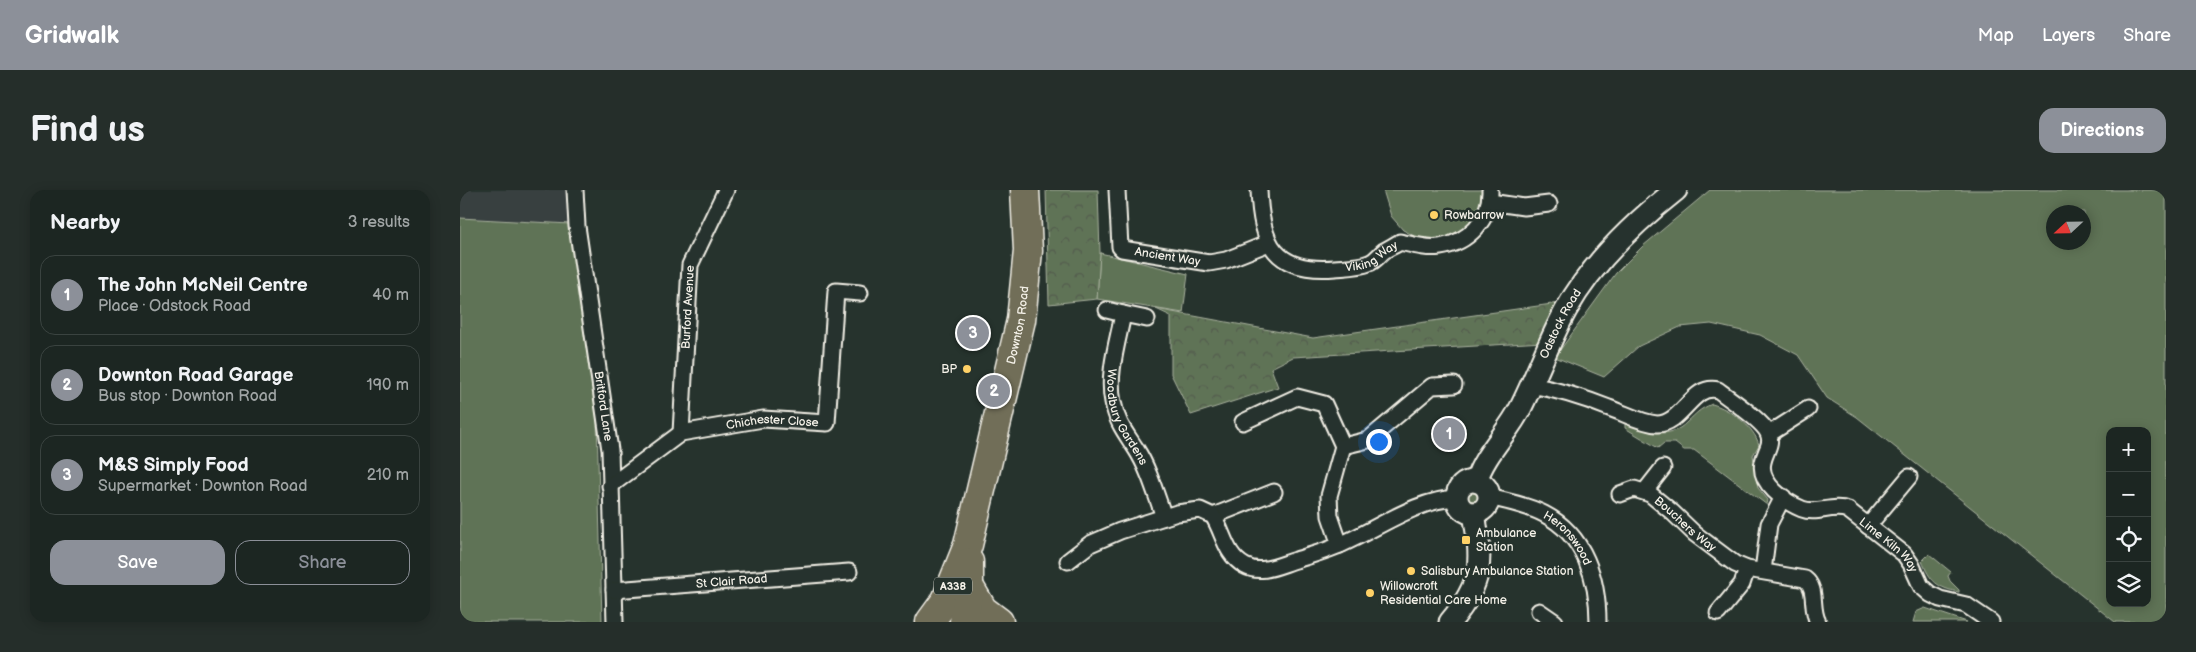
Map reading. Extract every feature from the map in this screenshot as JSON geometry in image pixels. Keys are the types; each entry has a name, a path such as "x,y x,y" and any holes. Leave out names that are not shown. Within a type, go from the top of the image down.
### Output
{"highway":[{"name":"Downton Road","path":"930,622 946,600 968,545 1023,310 1028,251 1025,190"},
{"name":"Downton Road","path":"964,622 970,586 968,545"},
{"path":"970,586 982,610 999,622"}],"street":[{"name":"Britford Lane","path":"575,190 577,226 610,450 615,622"},
{"name":"Burford Avenue","path":"681,433 690,264 726,190"},
{"name":"Ancient Way","path":"1117,190 1120,247 1122,249 1209,263 1226,260 1269,243"},
{"path":"1259,190 1261,222 1269,243"},
{"name":"Odstock Road","path":"1474,513 1486,506 1483,489 1486,459 1507,431 1532,385 1557,326 1580,288 1662,194"},
{"name":"Viking Way","path":"1269,243 1278,256 1295,265 1313,270 1354,266 1371,263 1383,252 1400,242 1418,246 1439,247 1463,240 1479,225 1490,196 1524,207 1550,204"},
{"name":"Chichester Close","path":"610,486 681,433 763,419 827,423 836,291 860,293"},
{"path":"1107,310 1147,319"},
{"name":"Woodbury Gardens","path":"1123,314 1113,371 1112,400 1120,427 1136,449 1164,517"},
{"path":"1343,446 1368,440 1432,386 1454,385"},
{"path":"1532,385 1566,393 1658,424 1672,418 1702,391 1714,389 1764,426 1769,434 1808,409"},
{"path":"1243,422 1297,397 1324,404 1343,446 1329,496 1330,516 1340,545"},
{"name":"Lime Kiln Way","path":"1769,434 1771,442 1763,461 1763,471 1769,485 1783,497 1807,510 1844,509 1904,554 1921,586 1930,594 1940,599 1966,605 1991,622"},
{"path":"1645,491 1664,468"},
{"path":"1868,526 1909,477"},
{"name":"Odstock Road","path":"1458,498 1463,485 1483,489"},
{"name":"Heronswood","path":"1483,489 1544,514 1568,531 1588,563 1594,579 1598,622"},
{"name":"Bouchers Way","path":"1620,494 1629,489 1645,491 1672,512 1706,543 1735,564 1747,569 1802,578 1809,582 1812,588 1813,610 1818,622"},
{"path":"1213,516 1274,492"},
{"path":"1763,571 1769,524 1773,513 1783,497"},
{"path":"1068,561 1090,544 1120,531 1177,512 1200,510 1213,516 1224,544 1235,558 1253,569 1267,570 1340,545 1426,504 1446,498 1458,498 1461,507 1474,513 1480,550 1478,572 1466,602 1450,622"},
{"path":"1718,614 1742,584 1747,569"},
{"name":"St Clair Road","path":"614,590 849,572"},
{"path":"1539,611 1555,622"}],"shaded area":[{"path":"460,190 568,190 570,224 460,218"}],"green space":[{"path":"1046,190 1098,190 1100,253 1097,299 1049,304"},
{"name":"Rowbarrow","path":"1383,190 1482,190 1478,214 1461,230 1442,240 1418,238 1403,230 1391,216"},
{"path":"1710,190 2166,190 2166,622 2115,622 1857,417 1827,398 1798,355 1760,335 1711,324 1680,327 1639,346 1604,377 1555,357 1616,273 1643,246"},
{"path":"460,218 570,224 597,419 602,622 460,622"},
{"path":"1100,253 1188,274 1183,313 1097,299"},
{"path":"1559,303 1543,342 1293,357 1271,368 1278,387 1191,415 1171,374 1171,316 1156,309 1313,338"},
{"path":"1712,404 1719,406 1740,419 1756,438 1759,445 1753,455 1758,488 1768,500 1767,505 1694,450 1684,450 1675,443 1664,443 1658,448 1625,428 1625,423 1657,433 1673,431 1680,428 1701,410"},
{"path":"1473,489 1479,491 1481,497 1479,503 1473,505 1467,503 1465,497 1467,491"},
{"path":"1929,554 1951,572 1948,576 1950,581 1959,592 1940,586 1931,579 1922,561"},
{"path":"1925,608 1967,622 1913,622 1916,612"}],"place":[{"name":"Rowbarrow","path":"1434,215"},
{"name":"M&S Simply Food","path":"973,333"},
{"name":"BP","path":"967,369"},
{"name":"Downton Road Garage","path":"994,391"},
{"name":"The John McNeil Centre","path":"1449,434"},
{"name":"Ambulance Station","path":"1466,540"},
{"name":"Salisbury Ambulance Station","path":"1411,571"},
{"name":"Willowcroft Residential Care Home","path":"1370,593"}]}
